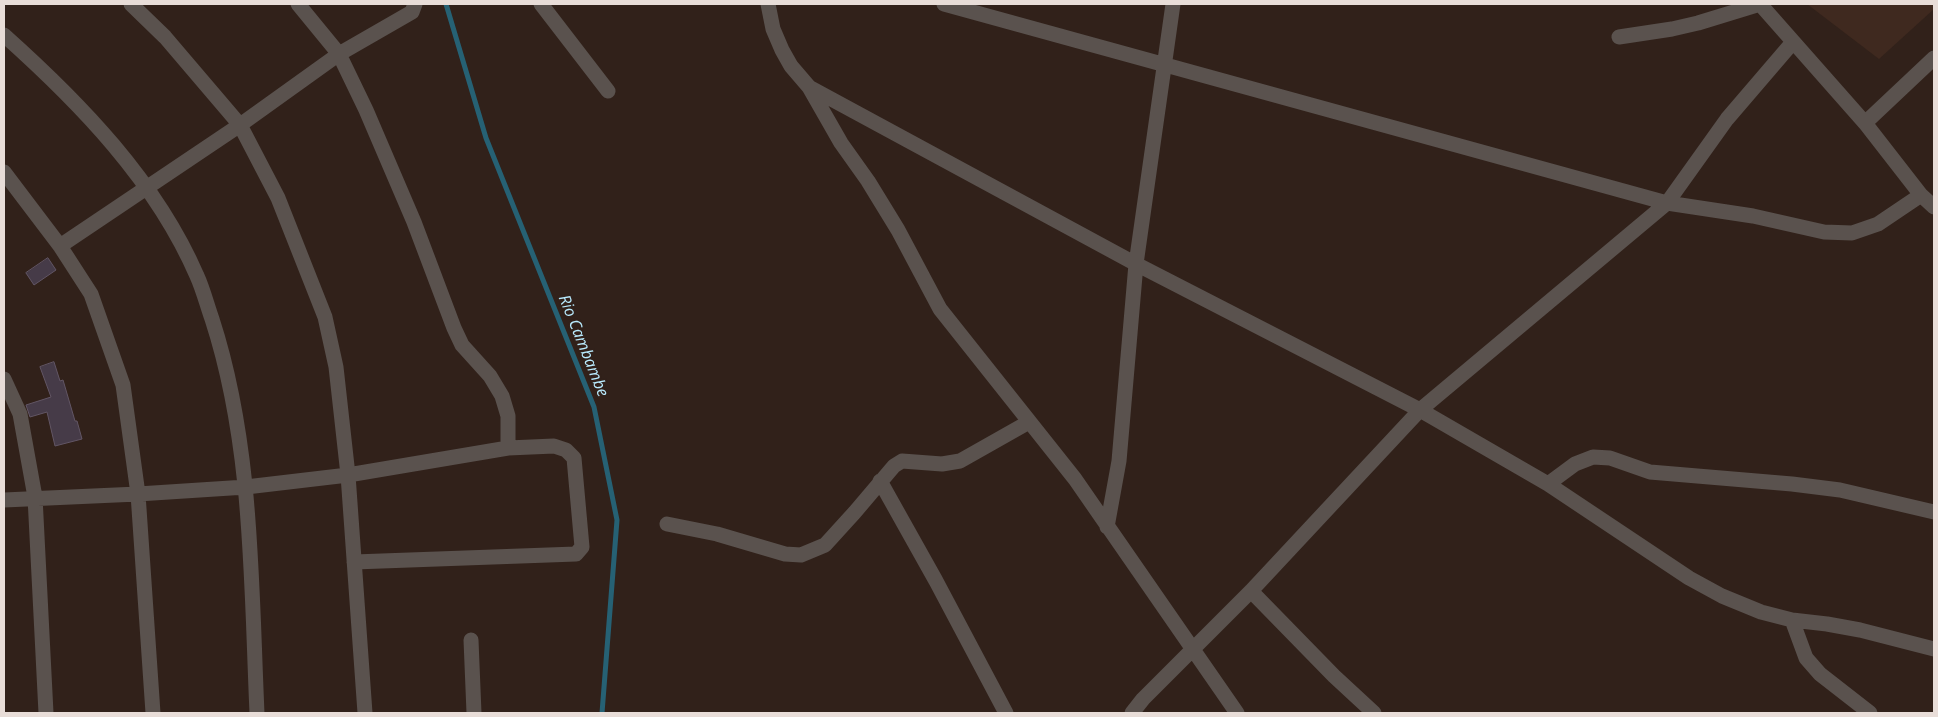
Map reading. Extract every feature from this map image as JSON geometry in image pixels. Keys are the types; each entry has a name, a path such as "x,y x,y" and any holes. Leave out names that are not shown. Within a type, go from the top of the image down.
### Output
{"street":[{"path":"131,4 165,37 240,125 278,198 325,317 336,367 348,475 362,651 364,713"},
{"path":"298,4 339,54 404,197 462,345 490,376 502,396 508,416 508,448"},
{"path":"60,246 240,125 339,54 412,12 415,4"},
{"path":"541,4 608,91"},
{"path":"768,4 773,29 791,66 809,87 842,143 868,181 898,230 940,309 1075,479 1237,713"},
{"path":"944,4 1667,203 1753,216 1824,232 1852,233 1878,224 1921,195"},
{"path":"1107,526 1119,461 1136,264 1173,4"},
{"path":"1619,36 1672,29 1760,4 1865,123 1921,195 1934,207"},
{"path":"4,35 36,64 94,123 146,187 175,232 198,277 229,379 246,487 257,713"},
{"path":"1132,713 1143,699 1251,592 1420,410 1667,203 1727,118 1793,42"},
{"path":"1865,123 1934,58"},
{"path":"809,87 1136,264 1420,410 1548,484 1689,578 1722,596 1761,612 1792,620 1860,630 1934,649"},
{"path":"4,172 60,246 91,294 123,385 138,494 153,713"},
{"path":"4,379 20,414 36,497 46,713"},
{"path":"667,524 717,534 785,554 802,555 825,545 880,481 894,466 902,461 942,464 960,461 1029,422"},
{"path":"4,500 246,487 348,475 508,448 554,446 566,450 574,458 582,544 578,552 354,562"},
{"path":"1548,484 1575,464 1592,457 1610,458 1650,472 1831,489 1934,512"},
{"path":"880,481 1006,713"},
{"path":"1251,592 1334,676 1374,713"},
{"path":"1792,620 1806,658 1827,680 1870,713"},
{"path":"471,640 474,713"}],"shaded area":[{"path":"1807,4 1934,4 1934,9 1879,59"}],"building":[{"path":"48,258 56,270 34,285 26,273"},
{"path":"54,362 60,381 63,380 82,439 55,446 47,412 30,417 26,405 51,397 40,367"}],"waterway":[{"name":"Rio Cambambe","path":"446,4 486,138 594,407 617,520 602,713"}]}
